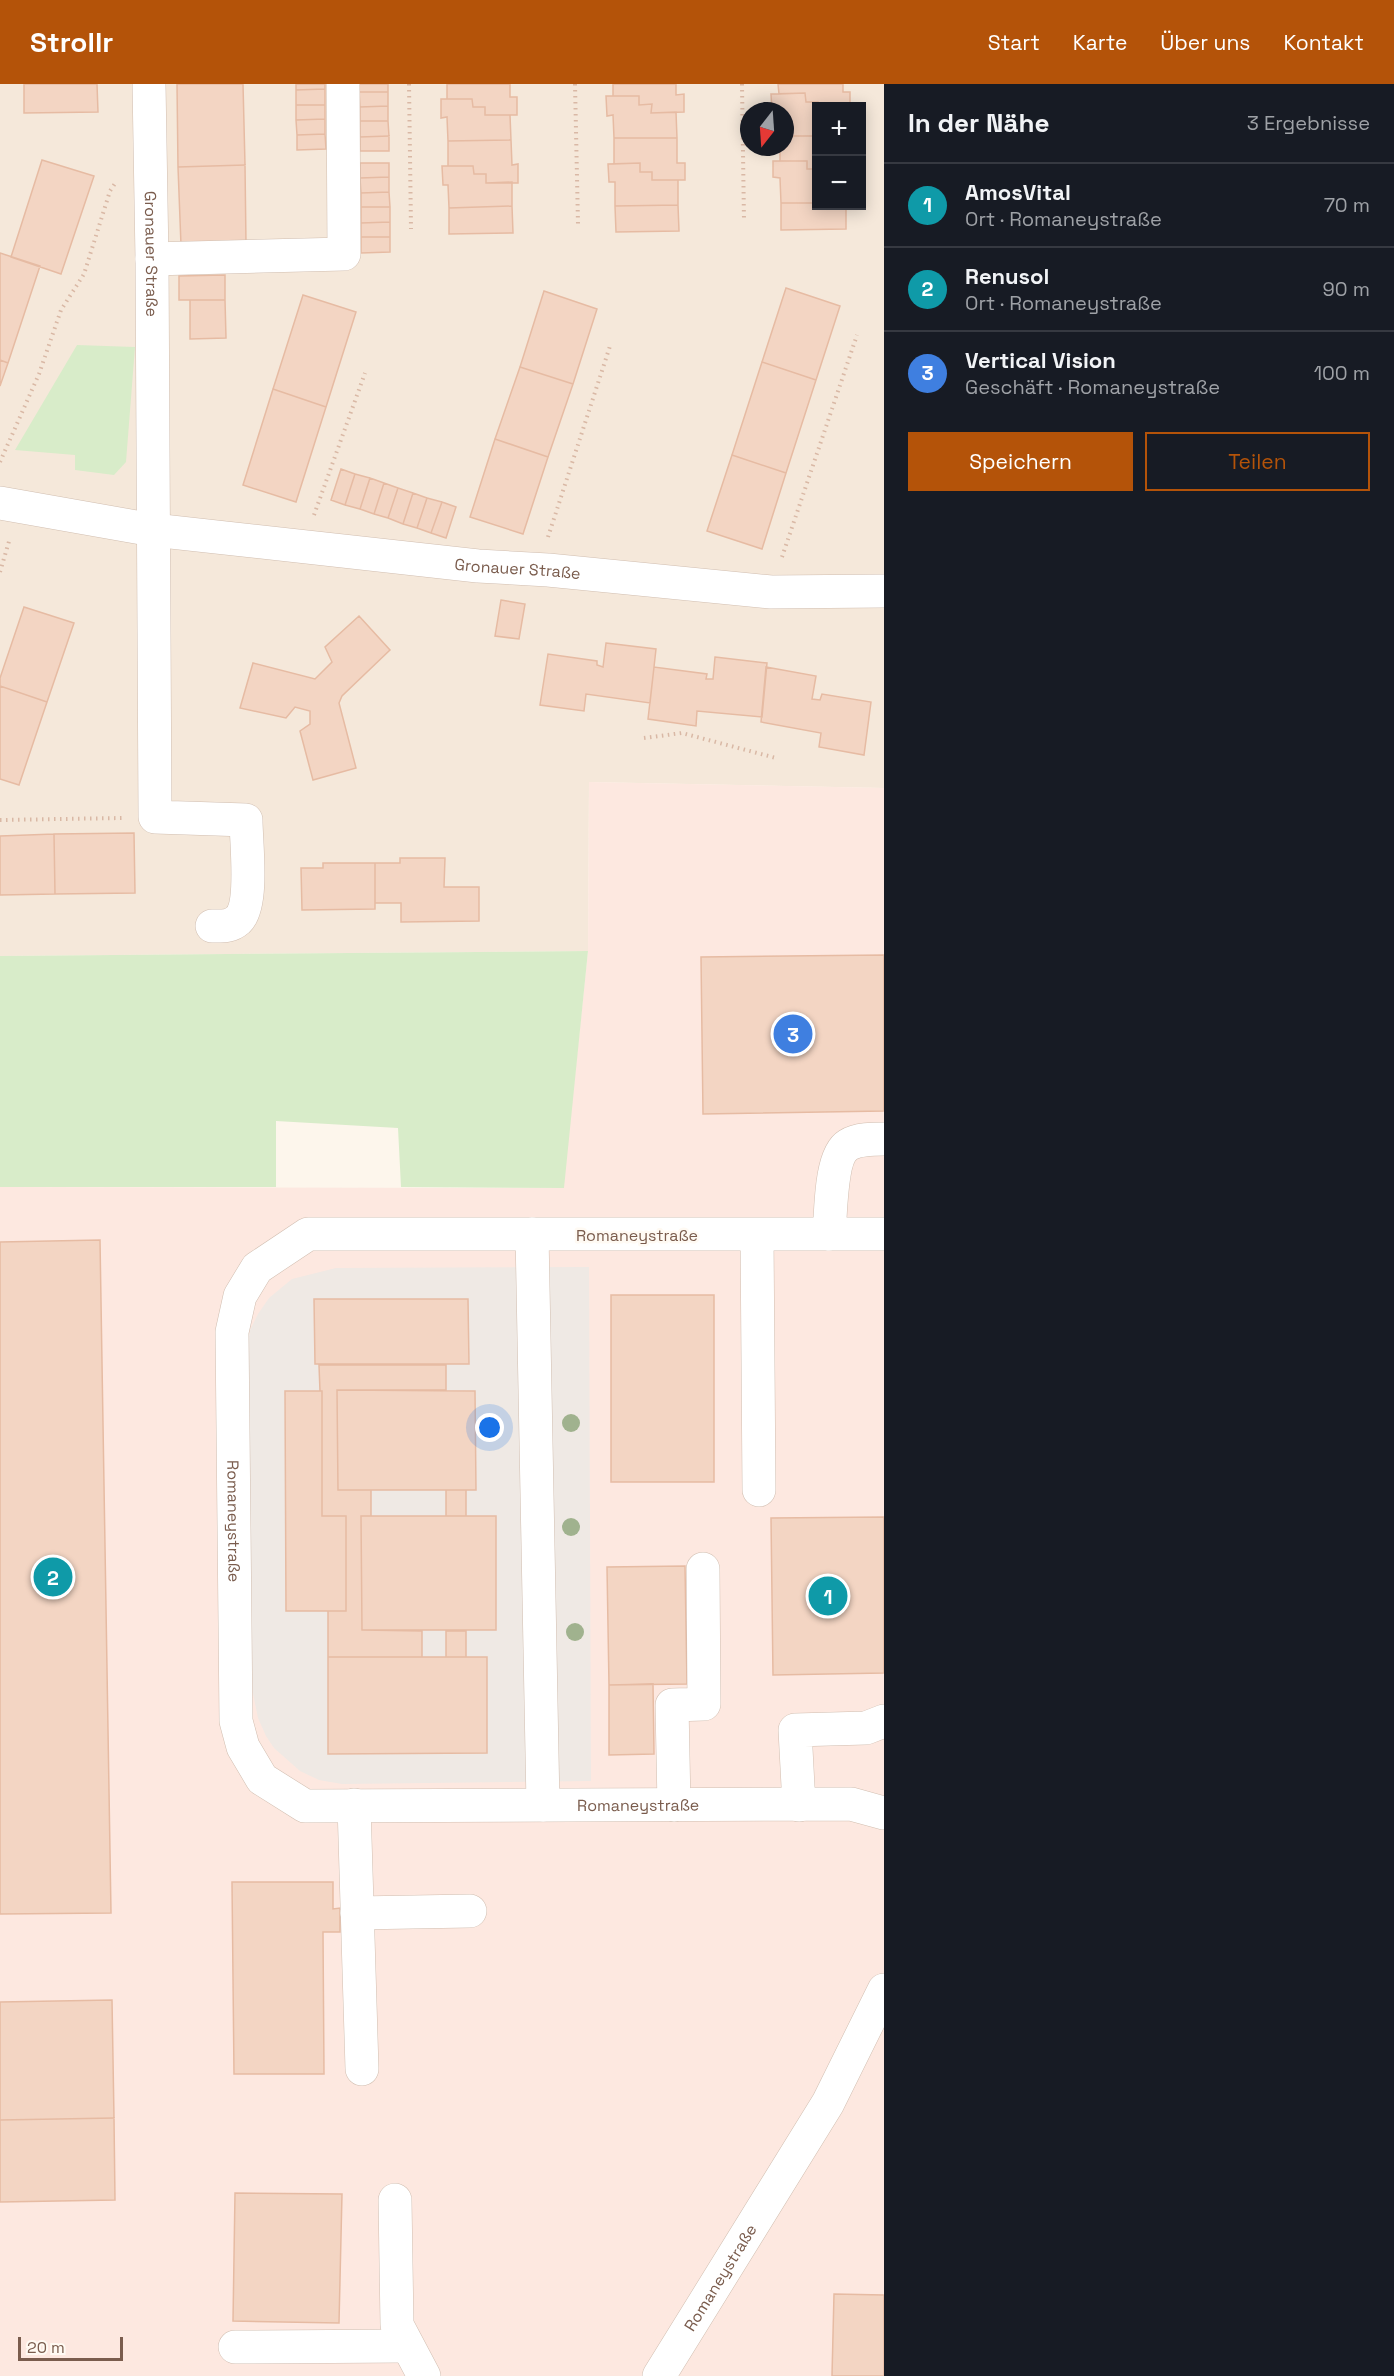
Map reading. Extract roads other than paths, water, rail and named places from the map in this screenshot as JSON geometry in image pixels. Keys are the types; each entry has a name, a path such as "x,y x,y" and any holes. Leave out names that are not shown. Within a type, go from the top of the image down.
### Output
{"street":[{"name":"Gronauer Straße","path":"149,84 155,817 246,820 247,897 245,910 238,919 226,927 212,926"},
{"path":"152,258 344,255 343,84"},
{"name":"Gronauer Straße","path":"0,503 153,530 478,566 771,592 884,591"},
{"path":"829,1234 836,1161 847,1145 867,1139 884,1138"},
{"name":"Romaneystraße","path":"884,1234 308,1234 257,1269 240,1296 232,1332 236,1721 243,1747 262,1779 306,1806 851,1804 884,1813"},
{"path":"532,1234 543,1805"},
{"path":"757,1235 759,1490"},
{"path":"674,1805 672,1705 704,1704 703,1569"},
{"path":"799,1805 795,1730 866,1728 884,1721"},
{"path":"354,1805 362,2069"},
{"path":"357,1913 470,1911"},
{"name":"Romaneystraße","path":"659,2376 828,2103 884,1990"},
{"path":"395,2200 397,2325 424,2376"},
{"path":"235,2347 407,2346"}],"place":[{"name":"Vertical Vision","path":"793,1034"},
{"name":"Renusol","path":"53,1577"},
{"name":"AmosVital","path":"828,1596"}]}
